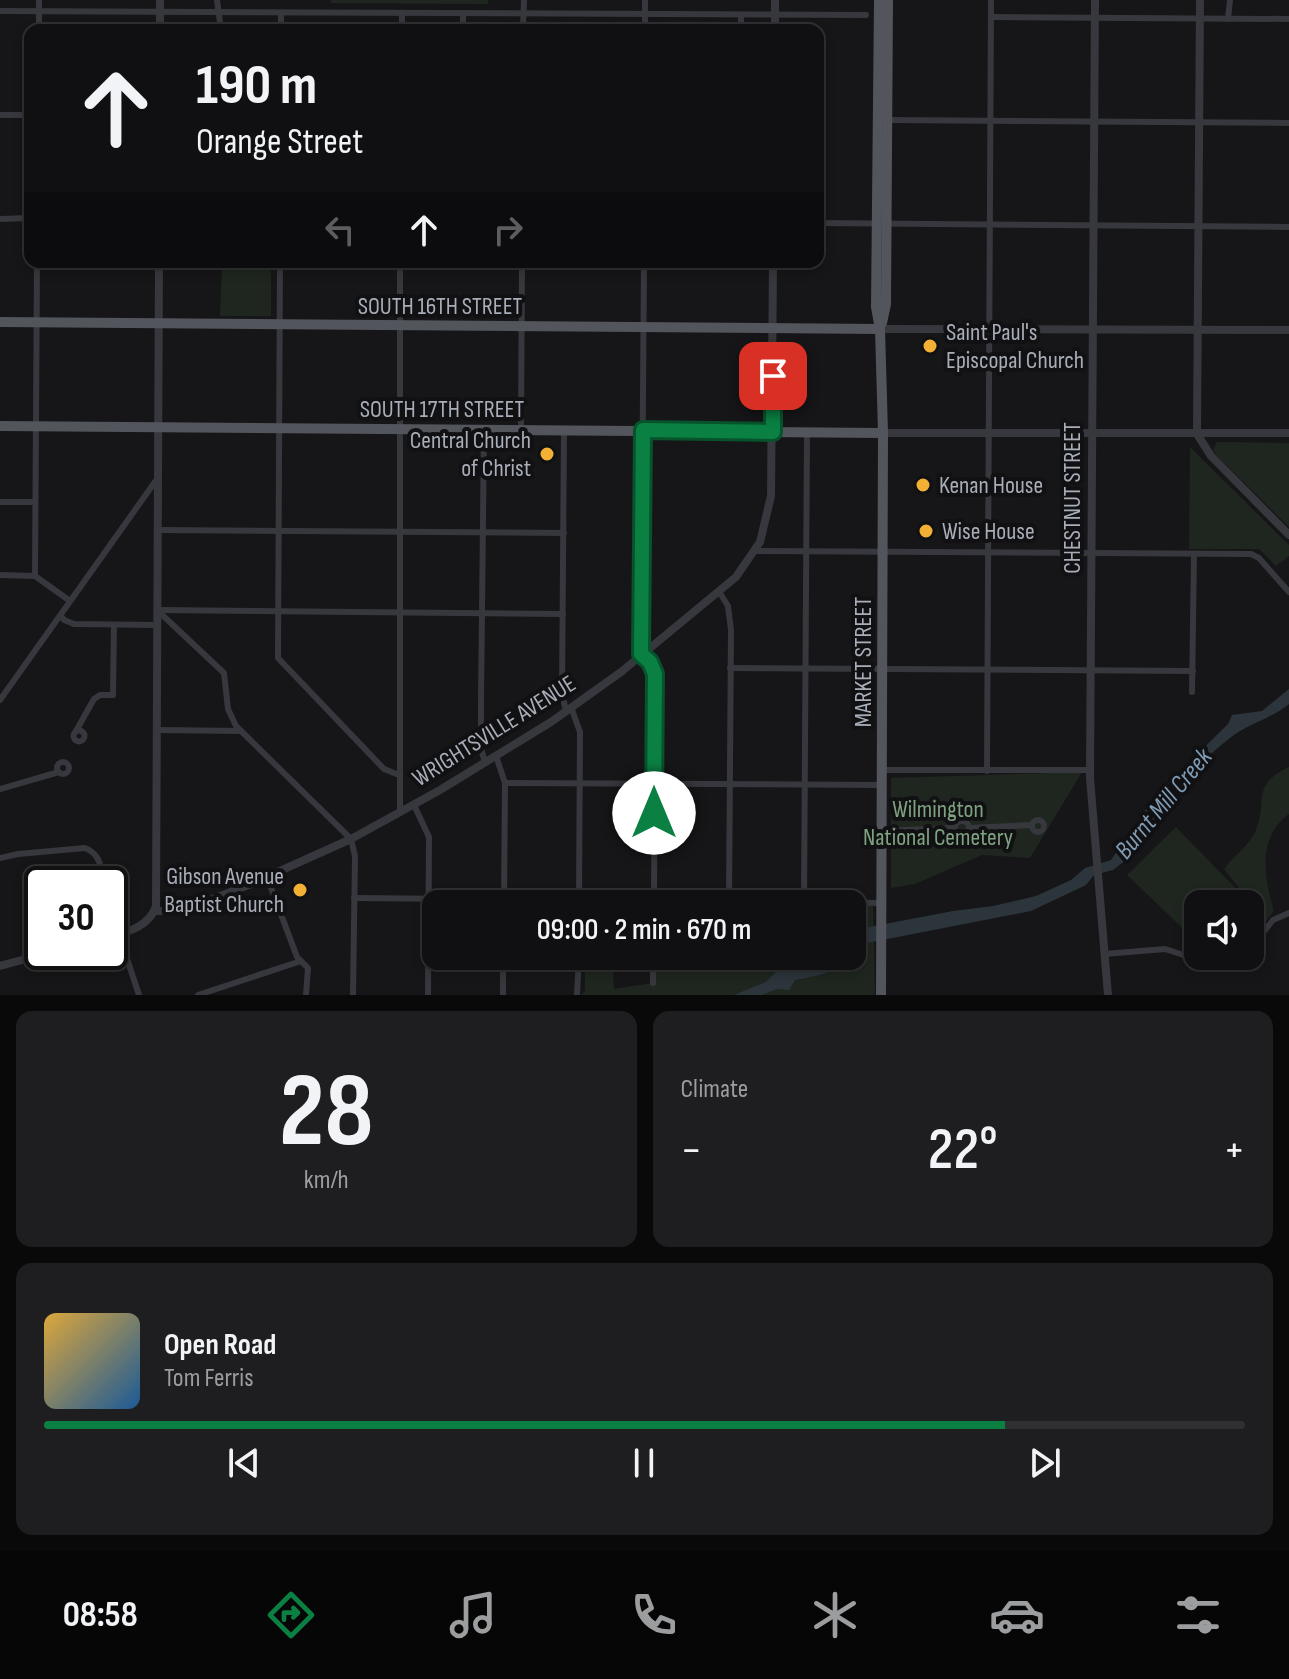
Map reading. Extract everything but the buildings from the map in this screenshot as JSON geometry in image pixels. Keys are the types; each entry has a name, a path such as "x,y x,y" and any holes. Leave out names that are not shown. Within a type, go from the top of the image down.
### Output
{"main road":[{"name":"MARKET STREET","path":"879,0 886,304 880,329 883,433 881,995"},
{"name":"MARKET STREET","path":"882,224 888,120 888,0"},
{"name":"SOUTH 16TH STREET","path":"0,322 880,329"},
{"name":"SOUTH 17TH STREET","path":"0,426 883,433"}],"street":[{"path":"39,0 39,24"},
{"path":"160,0 160,24"},
{"path":"217,0 216,12 221,24"},
{"path":"523,24 524,0"},
{"path":"645,0 645,24"},
{"path":"775,0 775,24"},
{"path":"987,771 991,0"},
{"name":"CHESTNUT STREET","path":"1095,0 1090,770 1108,995"},
{"path":"1200,0 1197,434 1211,456 1289,535"},
{"path":"1228,19 1230,0"},
{"path":"0,11 866,15"},
{"path":"281,13 281,24"},
{"path":"402,13 402,24"},
{"path":"463,14 463,24"},
{"path":"741,16 741,24"},
{"path":"991,17 1289,19"},
{"path":"0,115 24,115"},
{"path":"888,120 1289,123"},
{"path":"0,219 24,218"},
{"path":"824,223 1289,227"},
{"path":"35,576 37,268"},
{"path":"155,911 159,268"},
{"path":"280,268 278,653 281,662 384,769 399,775"},
{"path":"400,268 400,812"},
{"path":"521,429 522,268"},
{"path":"644,268 641,654 650,662 655,674 654,890"},
{"name":"WRIGHTSVILLE AVENUE","path":"128,930 143,924 155,911 182,911 267,877 351,839 414,805 569,709 657,645 736,577 755,551 766,522 771,496 773,268"},
{"path":"880,329 1289,330"},
{"path":"484,429 481,749 485,762"},
{"path":"564,430 562,694 580,732 579,890"},
{"path":"804,890 807,432"},
{"path":"883,433 1289,433"},
{"path":"0,700 157,479"},
{"path":"0,502 35,502"},
{"path":"157,530 564,533"},
{"path":"755,551 1254,555 1289,592"},
{"path":"1192,692 1194,554"},
{"path":"0,575 35,576 70,601"},
{"path":"720,593 730,616 728,890"},
{"path":"157,610 563,614"},
{"path":"157,610 222,669 227,679 228,709 234,724 351,839 355,856 353,995"},
{"path":"61,616 74,624 157,625"},
{"path":"76,731 94,699 100,695 113,695 114,625"},
{"path":"730,668 1193,671"},
{"path":"0,680 10,685"},
{"path":"157,730 241,731"},
{"path":"496,756 505,783 504,890"},
{"path":"882,770 1090,770"},
{"path":"0,789 59,772"},
{"path":"505,783 882,785"},
{"path":"414,805 429,835 429,890"},
{"path":"882,831 955,828 962,821 969,828 1032,825"},
{"path":"0,858 77,847 93,851 100,866"},
{"path":"267,877 297,957 306,965 309,974 306,995"},
{"path":"354,898 422,899"},
{"path":"866,903 881,903"},
{"path":"1264,931 1273,920 1289,913"},
{"path":"1104,954 1165,949 1184,955"},
{"path":"0,966 24,960"},
{"path":"198,995 301,961"},
{"path":"128,969 139,995"},
{"path":"428,970 428,995"},
{"path":"503,970 503,995"},
{"path":"577,995 578,970"},
{"path":"653,970 653,983"}],"green space":[{"path":"331,0 488,0 488,4 331,3"},
{"path":"222,268 271,270 271,316 220,316"},
{"path":"1217,442 1289,443 1289,527 1217,456 1213,450"},
{"path":"1190,447 1289,545 1289,556 1276,566 1259,549 1189,549"},
{"path":"1289,767 1289,814 1279,823 1268,846 1266,871 1274,911 1264,924 1264,890 1241,890 1224,869 1256,830 1262,794 1269,780"},
{"name":"Wilmington National Cemetery","path":"1082,772 1030,858 982,855 915,884 891,888 891,778"},
{"path":"1176,827 1237,890 1184,890 1184,930 1127,875"},
{"path":"866,903 873,903 875,995 581,995 585,991 585,970 613,970 614,989 653,983 653,970 866,970"}],"water":[{"name":"Burnt Mill Creek","path":"1289,689 1289,704 1237,733 1200,765 1126,860 1113,870 1094,875 1086,885 1031,911 866,944 866,928 1036,896 1071,880 1085,868 1111,860 1156,795 1228,724 1232,715 1262,711"},
{"path":"778,970 832,970 795,980 789,990 777,989 761,995 734,995 766,982"}],"place":[{"name":"Saint Paul's Episcopal Church","path":"930,346"},
{"name":"Central Church of Christ","path":"547,454"},
{"name":"Kenan House","path":"923,485"},
{"name":"Wise House","path":"926,531"},
{"name":"Gibson Avenue Baptist Church","path":"300,890"}],"route":[{"path":"654,813 655,674 650,662 641,654 643,430 773,432 773,376"}]}
